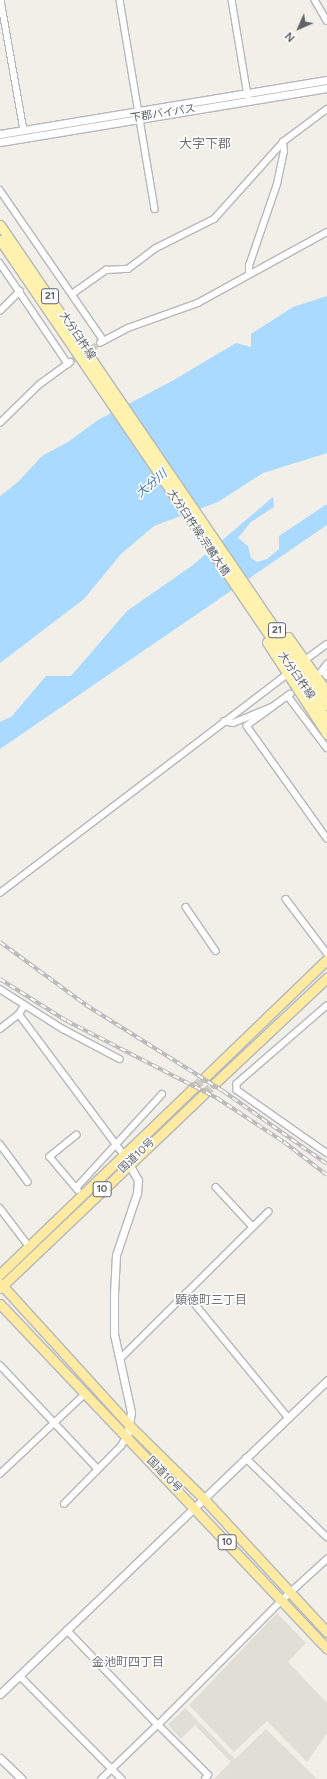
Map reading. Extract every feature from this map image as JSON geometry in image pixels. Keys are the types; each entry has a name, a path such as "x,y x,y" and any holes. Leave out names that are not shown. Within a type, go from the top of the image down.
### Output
{"highway":[{"path":"205,1077 327,959"},
{"path":"215,1083 327,978"},
{"name":"国道10号","path":"194,1087 126,1159 1,1286 130,1426 205,1500 327,1632"},
{"name":"国道10号","path":"0,1274 29,1246 79,1191 126,1159 204,1094"},
{"name":"国道10号","path":"0,1304 196,1508 327,1648"}],"main road":[{"name":"大分臼杵線","path":"0,225 99,368"},
{"name":"大分臼杵線","path":"0,240 90,375"},
{"name":"大分臼杵線;宗麟大橋","path":"99,368 257,601"},
{"name":"大分臼杵線;宗麟大橋","path":"90,375 252,612 294,664"},
{"name":"大分臼杵線","path":"257,601 327,720"},
{"name":"大分臼杵線","path":"294,664 327,705"},
{"path":"294,664 327,692"},
{"path":"294,664 327,734"}],"street":[{"path":"1,0 24,130"},
{"path":"120,0 155,208"},
{"path":"232,0 248,96"},
{"path":"315,0 327,21"},
{"name":"下郡バイパス","path":"0,134 139,114 248,96 327,80"},
{"name":"下郡バイパス","path":"248,96 327,88"},
{"path":"72,294 106,270 128,269 163,244 214,219 283,142 327,109"},
{"name":"下郡バイパス","path":"0,142 139,114"},
{"path":"249,274 249,266 277,184 284,152 283,142"},
{"path":"0,190 72,294 102,342 128,328 198,303 327,232"},
{"path":"0,263 69,363 40,384 0,423"},
{"path":"0,311 20,291"},
{"path":"0,893 224,721 294,664 327,644"},
{"path":"325,668 321,672 327,664"},
{"path":"325,668 327,676"},
{"path":"327,748 290,695 247,726 327,838"},
{"path":"224,721 233,723 265,708 275,706"},
{"path":"286,899 327,953"},
{"path":"186,907 216,951"},
{"path":"0,989 24,1006 120,1059"},
{"path":"0,1029 19,1014 24,1006"},
{"path":"326,1150 237,1090 237,1084 327,1006"},
{"path":"19,1014 137,1174 138,1187 116,1255 113,1315 120,1359 132,1412 130,1426 127,1436 121,1446 64,1504"},
{"path":"77,1134 50,1157 79,1191 116,1144 162,1094"},
{"path":"0,1144 28,1182"},
{"path":"216,1187 253,1227"},
{"path":"0,1208 29,1246"},
{"path":"120,1359 268,1212"},
{"path":"186,1293 288,1417"},
{"path":"0,1365 98,1469"},
{"path":"0,1694 205,1500 327,1380"},
{"path":"0,1474 86,1393"},
{"path":"246,1458 327,1537"},
{"path":"102,1779 113,1770 282,1600 327,1559"},
{"path":"67,1630 208,1775 204,1779"},
{"path":"20,1676 122,1779"},
{"path":"0,1758 22,1779"}],"shaded area":[{"path":"277,1613 306,1643 288,1662 327,1703 327,1733 307,1762 267,1721 234,1752 189,1705"},
{"path":"185,1708 235,1759 266,1729 317,1779 214,1779 231,1762 195,1725 181,1739 168,1725"}],"water":[{"name":"大分川","path":"327,296 327,453 263,473 218,502 154,526 121,554 84,599 0,663 0,496 18,482 42,456 68,442 98,420 172,381 236,343 251,347 251,334 293,307"},
{"path":"273,497 274,507 251,522 238,538 248,546 251,558 257,562 267,559 279,549 279,536 327,504 327,525 0,749 0,722 12,716 46,676 71,676 127,611 193,565"}],"tunnel":[{"path":"70,362 100,343"},
{"path":"194,1087 205,1077"},
{"path":"204,1094 215,1083"}],"railway":[{"path":"0,942 86,1005 223,1091 327,1164"},
{"path":"0,979 67,1021 217,1098 284,1142 327,1175"}],"district":[{"name":"大字下郡","path":"205,144"},
{"name":"顕徳町三丁目","path":"211,1301"},
{"name":"金池町四丁目","path":"128,1663"}]}
